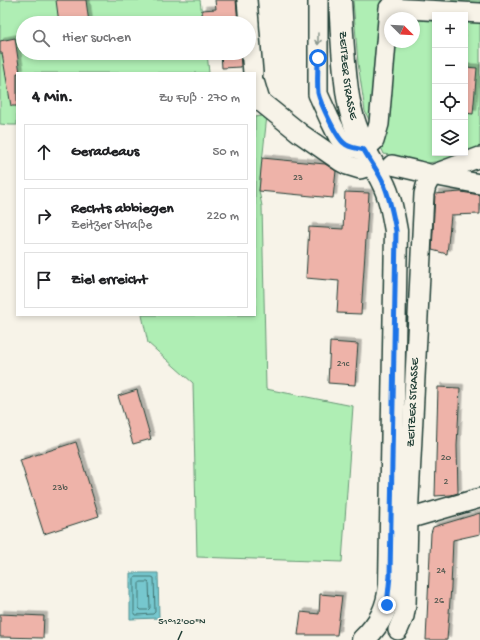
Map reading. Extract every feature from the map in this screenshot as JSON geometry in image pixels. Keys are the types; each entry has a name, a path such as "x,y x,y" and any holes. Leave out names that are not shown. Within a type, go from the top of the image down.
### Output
{"main road":[{"name":"ZEITZER STRASSE","path":"340,0 344,64 348,98 356,129 376,160 392,209 396,231 400,519 389,597 394,630 373,630 363,640"}],"street":[{"path":"247,0 248,16"},
{"path":"318,0 318,94 328,118 343,142 376,160 432,175 480,184"},
{"name":"ZEITZER STRASSE","path":"376,160 374,141 379,124 389,8 480,13"},
{"path":"252,60 253,72"},
{"path":"256,88 260,101 301,134 340,161 360,169 376,160"},
{"path":"432,175 480,157"},
{"name":"ZEITZER STRASSE","path":"400,519 424,194 426,186 432,175"},
{"path":"400,519 480,498"}],"green space":[{"path":"0,0 200,0 202,16 16,16 16,60 208,60 209,72 16,72 16,125 0,124"},
{"path":"353,0 480,0 480,148 468,152 468,12 432,12 432,156 458,156 447,160 428,163 384,154 365,111 358,63"},
{"path":"267,115 259,191 262,206 266,389 353,406 342,562 197,557 193,383 148,343 142,316 256,316 256,117"}],"water":[{"path":"130,573 158,573 159,618 130,619"}],"building":[{"path":"56,0 86,0 88,16 58,16"},
{"path":"215,0 236,0 237,16 202,16 202,10 216,9"},
{"path":"15,38 16,60 18,60 20,72 16,72 16,106 11,106 2,53 0,53 0,41"},
{"path":"221,60 240,60 241,67 222,68"},
{"path":"468,67 477,68 473,114 468,113"},
{"path":"262,158 325,164 336,171 333,198 259,191"},
{"path":"345,192 369,193 361,314 337,313 339,281 306,278 309,227 343,229"},
{"path":"461,192 480,195 480,214 451,215 447,254 432,250 435,194"},
{"path":"330,342 358,344 355,385 328,383"},
{"path":"438,387 460,388 457,446 458,493 435,496"},
{"path":"137,390 151,439 133,444 118,396"},
{"path":"76,442 99,516 44,534 20,460"},
{"path":"480,513 480,534 453,540 447,640 426,640 431,533 433,527"},
{"path":"320,594 342,596 337,635 298,635 301,612 319,614"},
{"path":"0,614 44,616 43,638 0,637"}],"route":[{"path":"318,58 318,94 328,118 343,142 350,147 364,150 386,191 392,209 396,231 390,576 387,605"}]}
